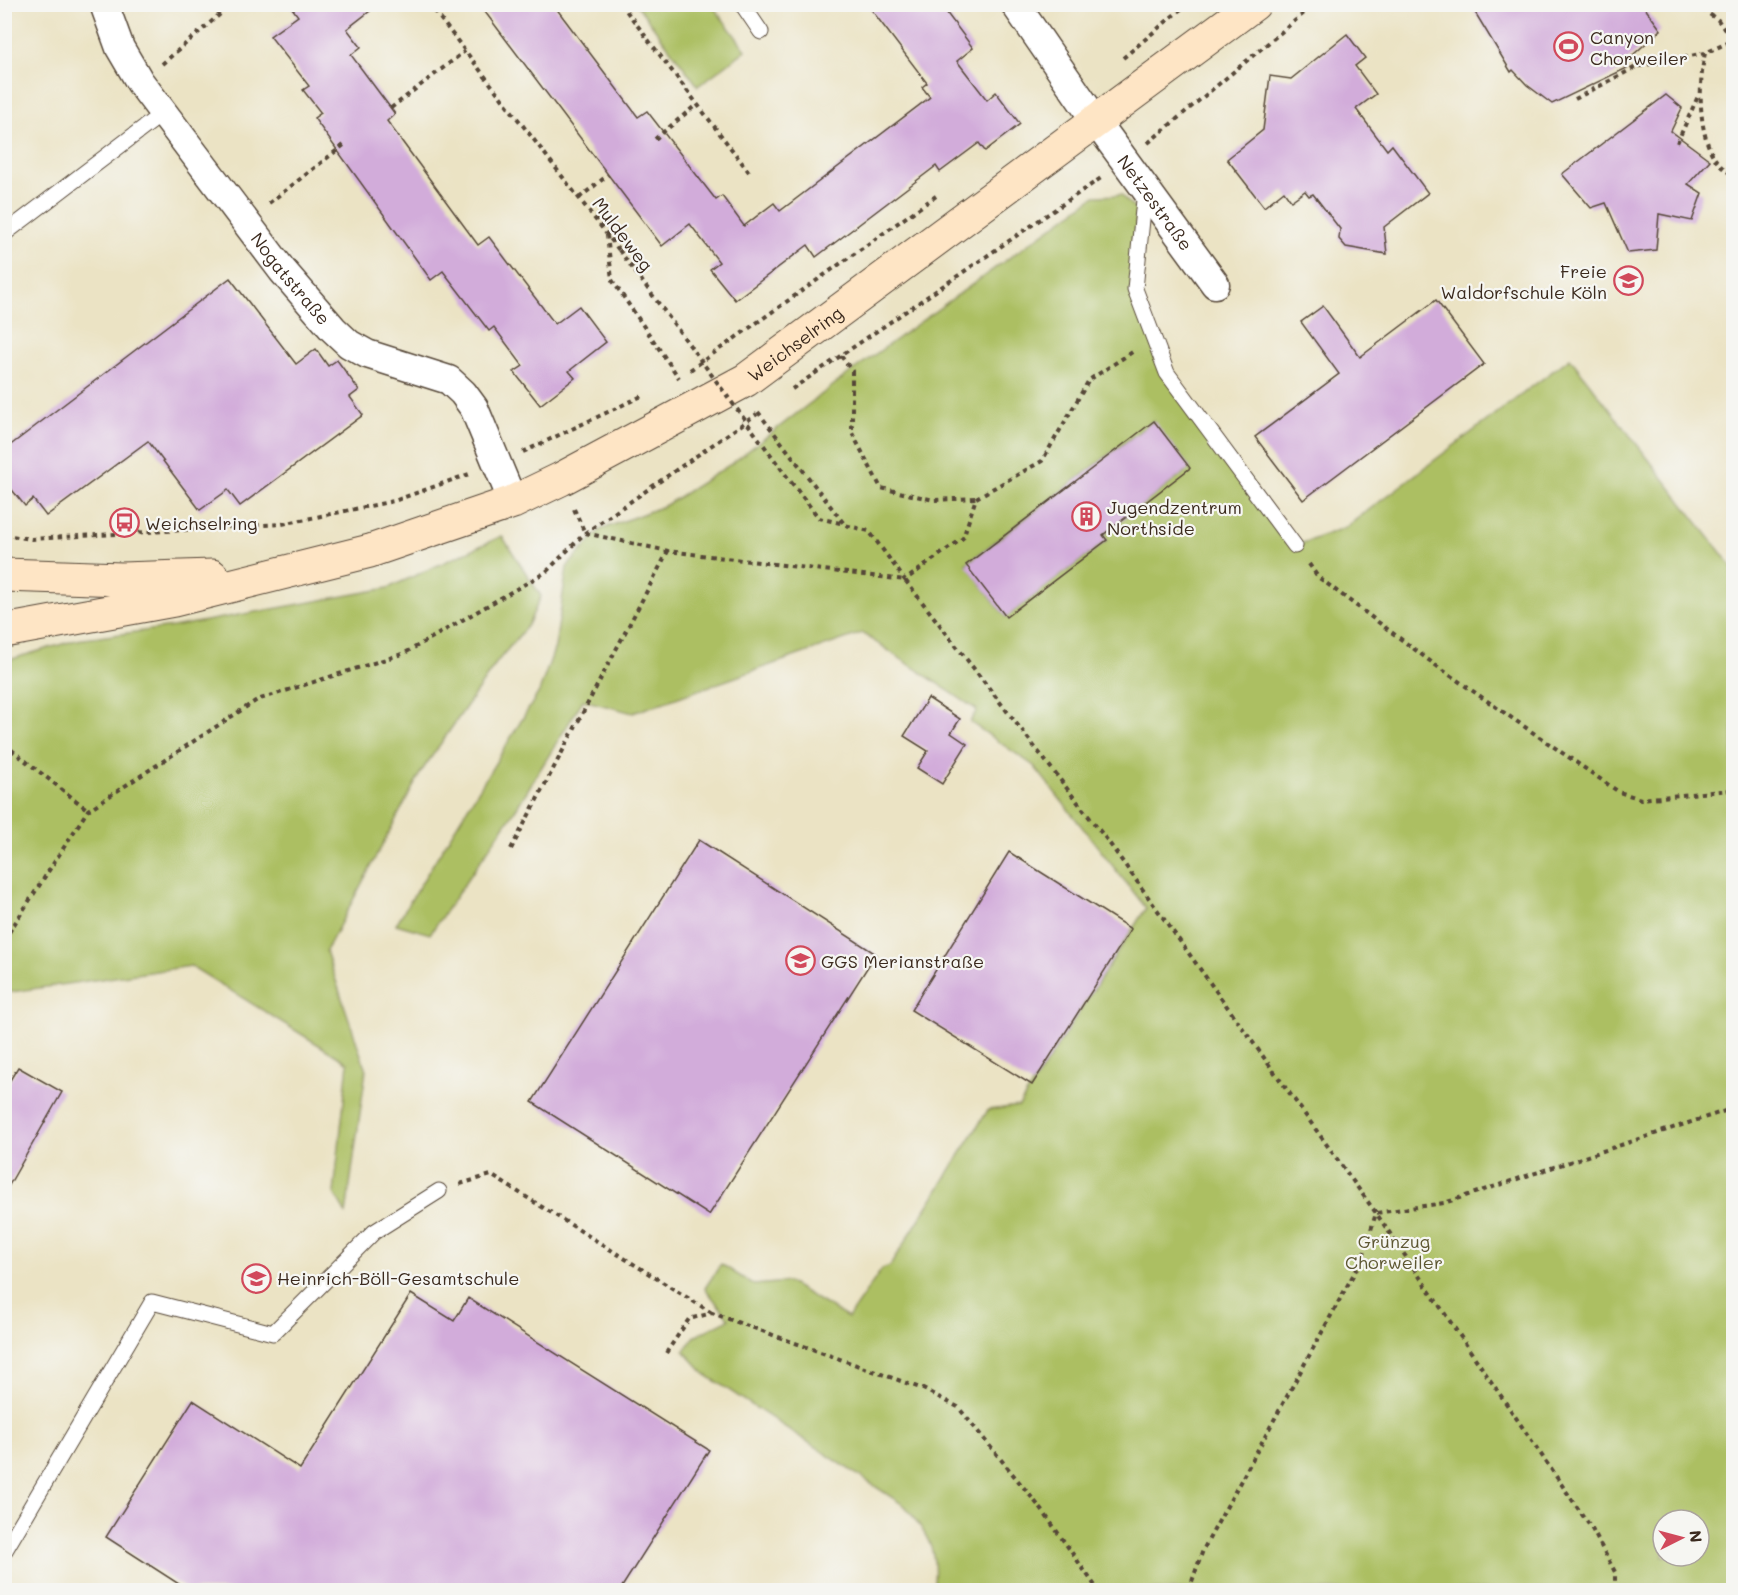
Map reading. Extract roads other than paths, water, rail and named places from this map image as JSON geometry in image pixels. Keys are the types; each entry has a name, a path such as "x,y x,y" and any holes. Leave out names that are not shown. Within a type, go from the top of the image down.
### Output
{"street":[{"name":"Nogatstraße","path":"104,4 120,48 140,82 289,278 349,344 367,354 449,380 463,393 474,408 513,502"},
{"name":"Netzestraße","path":"1016,4 1095,120 1215,284"},
{"name":"Weichselring","path":"6,631 174,600 370,551 513,502 561,479 746,380 1254,4"},
{"name":"Weichselring","path":"4,576 123,579 277,574"}],"lane":[{"path":"742,4 761,32"},
{"path":"4,234 163,113"},
{"path":"1145,189 1135,289 1167,373 1295,546"},
{"path":"4,1552 152,1302 273,1333 374,1232 439,1191"}],"place":[{"name":"Canyon Chorweiler","path":"1569,47"},
{"name":"Freie Waldorfschule Köln","path":"1628,281"},
{"name":"Jugendzentrum Northside","path":"1086,517"},
{"name":"Weichselring","path":"124,523"},
{"name":"GGS Merianstraße","path":"800,961"},
{"name":"Heinrich-Böll-Gesamtschule","path":"256,1278"}],"park label":[{"name":"Grünzug Chorweiler","path":"1394,1251"}]}
